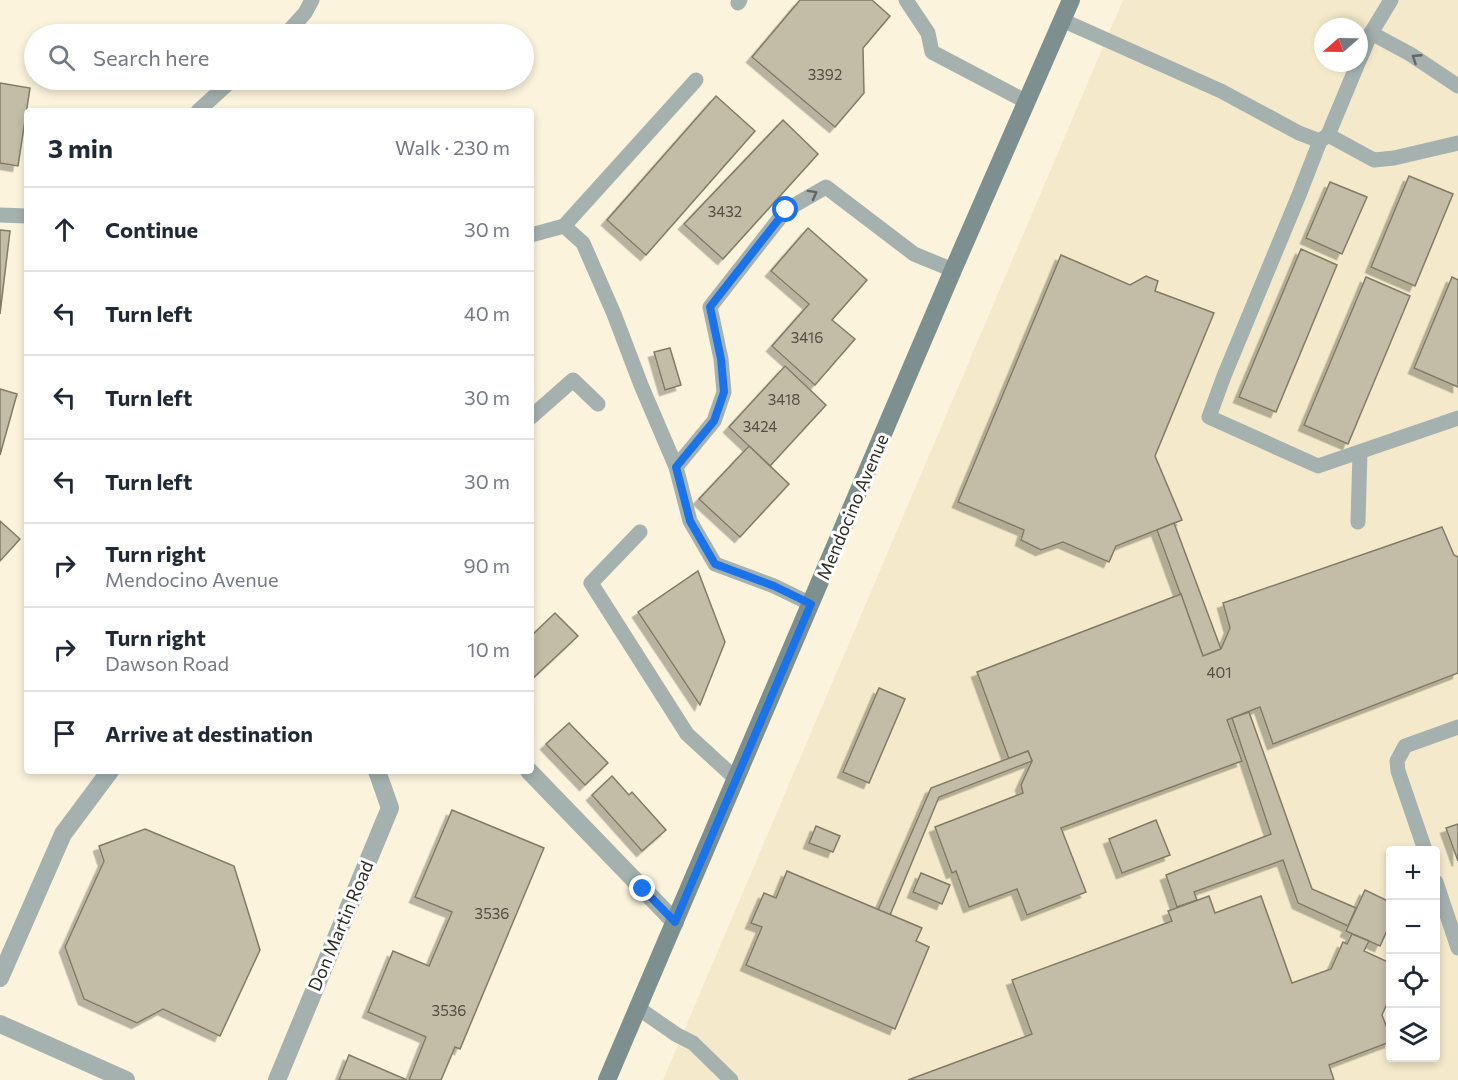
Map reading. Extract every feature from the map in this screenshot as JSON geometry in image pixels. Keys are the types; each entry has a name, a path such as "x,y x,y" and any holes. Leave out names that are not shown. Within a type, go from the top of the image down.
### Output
{"main road":[{"name":"Mendocino Avenue","path":"607,1080 953,270 1071,0"}],"street":[{"path":"0,978 63,834 108,774"},
{"name":"Don Martin Road","path":"277,1080 390,808 378,774"},
{"path":"532,774 675,922"},
{"path":"0,1024 126,1080"}],"lane":[{"path":"295,24 312,0"},
{"path":"906,0 928,33 932,52 1027,102"},
{"path":"1368,40 1391,0"},
{"path":"1062,20 1221,91 1299,133 1324,138 1374,160 1394,158 1458,142"},
{"path":"1371,33 1410,54 1458,86"},
{"path":"1354,72 1299,195 1209,417 1318,466 1458,418"},
{"path":"534,234 564,226 696,80"},
{"path":"201,108 221,90"},
{"path":"676,467 714,421 724,392 721,359 710,307 786,210 826,187 914,254 953,270"},
{"path":"0,215 24,216"},
{"path":"564,226 583,243 614,314 640,385 676,467 690,521 715,564 774,586 811,604"},
{"path":"534,414 573,380 598,404"},
{"path":"1358,522 1360,452"},
{"path":"640,532 591,584 687,734 736,779"},
{"path":"1424,846 1398,771 1397,761 1405,746 1458,727"},
{"path":"1440,894 1458,948"},
{"path":"638,1008 677,1035 693,1042 731,1080"}],"shaded area":[{"path":"1123,0 1458,0 1458,1080 663,1080"}],"building":[{"path":"800,0 872,0 890,16 863,48 864,93 835,127 752,57"},
{"path":"0,83 30,90 27,108 24,108 24,127 18,166 0,163"},
{"path":"716,96 755,131 646,255 607,220"},
{"path":"783,120 818,154 723,259 684,224"},
{"path":"1409,176 1453,194 1415,286 1371,267"},
{"path":"1330,182 1367,197 1342,254 1306,238"},
{"path":"808,228 867,280 832,320 855,339 815,385 772,346 809,304 771,271"},
{"path":"0,230 10,231 0,314"},
{"path":"1301,249 1337,265 1276,412 1239,397"},
{"path":"1061,255 1130,285 1146,276 1158,281 1155,291 1214,313 1155,456 1182,520 1116,546 1109,562 1063,542 1041,550 1021,540 1024,530 958,502"},
{"path":"1366,277 1410,296 1348,444 1304,425"},
{"path":"1452,277 1458,280 1458,387 1414,368"},
{"path":"670,348 681,385 665,390 654,352"},
{"path":"785,366 826,405 770,466 729,427"},
{"path":"0,389 17,394 0,455"},
{"path":"749,446 789,484 740,537 699,499"},
{"path":"0,521 20,539 0,561"},
{"path":"1174,523 1221,649 1203,656 1157,530"},
{"path":"1442,527 1454,555 1458,557 1458,673 1273,744 1260,707 1227,720 1242,761 1061,828 1086,892 1027,915 1017,889 969,907 956,871 952,873 935,827 1023,793 1021,785 1032,761 1028,751 1009,759 977,672 1181,594 1203,656 1221,649 1230,628 1223,603"},
{"path":"698,571 725,642 700,705 638,612"},
{"path":"555,613 578,636 534,677 534,633"},
{"path":"879,688 905,699 869,783 843,772"},
{"path":"1249,712 1312,889 1356,908 1348,926 1298,903 1283,860 1194,892 1197,900 1177,907 1166,875 1271,834 1232,718"},
{"path":"569,723 608,763 585,785 546,744"},
{"path":"1028,751 1032,761 939,797 890,915 878,910 931,788"},
{"path":"612,776 629,795 632,792 666,830 642,851 592,795"},
{"path":"452,810 544,848 460,1049 455,1047 441,1080 409,1080 426,1037 368,1012 393,951 429,966 452,912 415,897"},
{"path":"1156,820 1170,855 1122,873 1109,839"},
{"path":"1458,824 1458,861 1446,828"},
{"path":"816,826 840,836 833,852 809,843"},
{"path":"145,829 234,866 260,950 220,1036 163,1009 137,1023 84,999 65,947 104,861 99,846"},
{"path":"787,871 922,928 916,941 929,947 895,1029 746,965 762,927 751,923 764,893 776,898"},
{"path":"921,873 950,885 942,904 913,892"},
{"path":"1365,890 1386,900 1386,933 1380,946 1346,931"},
{"path":"1209,896 1215,913 1261,896 1292,983 1331,969 1343,942 1347,944 1352,934 1369,941 1364,951 1386,961 1386,1006 1382,1015 1386,1026 1386,1044 1329,1065 1334,1080 908,1080 1032,1034 1012,980 1172,921 1168,911"},
{"path":"349,1055 407,1080 339,1080"}],"route":[{"path":"643,889 675,922 811,604 774,586 715,564 690,521 676,467 714,421 724,392 721,359 710,307 786,210"}]}
